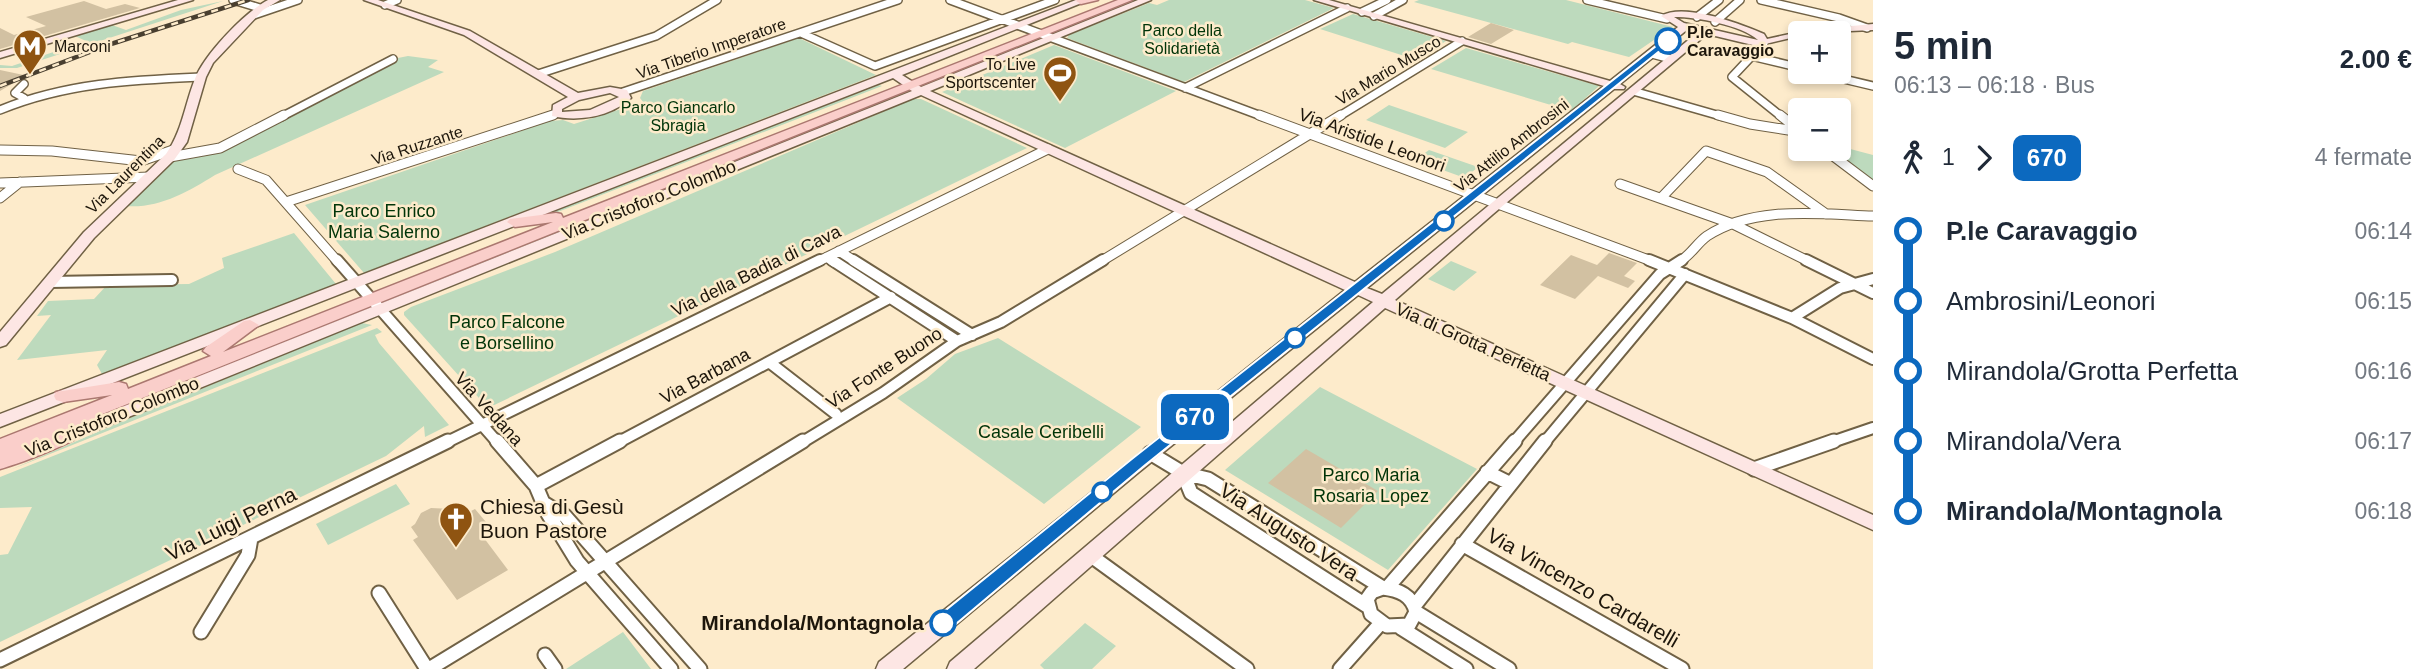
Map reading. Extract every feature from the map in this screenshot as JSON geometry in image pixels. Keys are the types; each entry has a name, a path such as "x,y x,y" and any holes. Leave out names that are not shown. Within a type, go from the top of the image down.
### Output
{"main road":[{"path":"1083,1 1093,0"},
{"path":"1107,15 1118,1"},
{"name":"Via Cristoforo Colombo","path":"0,447 211,357 575,219 907,83 930,78 1118,1"},
{"name":"Via Cristoforo Colombo","path":"270,354 367,296 556,217 1041,34"},
{"path":"930,78 963,74"},
{"path":"515,222 556,217"},
{"path":"534,246 575,219"},
{"path":"211,357 250,325"},
{"path":"211,357 270,354"},
{"path":"63,396 124,392"},
{"path":"67,435 124,392"},
{"name":"Via Cristoforo Colombo","path":"0,434 124,392"},
{"name":"Via Cristoforo Colombo","path":"0,462 67,435"}],"street":[{"path":"0,55 188,0"},
{"path":"233,0 257,12 298,0"},
{"name":"Via Laurentina","path":"0,342 104,218 173,153 201,76 209,62 257,12 275,0"},
{"path":"369,0 392,1 477,30 589,93"},
{"path":"538,74 656,36 717,0"},
{"name":"Via Tiberio Imperatore","path":"623,92 801,33 885,1 898,0"},
{"path":"950,0 1041,34"},
{"path":"801,33 875,66 1055,0"},
{"name":"Via Cristoforo Colombo","path":"367,296 515,222 907,83 963,74 1041,34 1107,15 1146,0"},
{"path":"1318,0 1750,124 1788,129"},
{"path":"1362,12 1387,0"},
{"path":"1374,16 1403,0"},
{"path":"1587,0 1667,19 1788,62"},
{"path":"1697,17 1719,0"},
{"path":"1715,22 1740,0"},
{"path":"1761,0 1870,27"},
{"path":"392,1 462,31 576,97"},
{"name":"Via Cristoforo Colombo","path":"0,421 250,325 367,296 534,246 907,83 1018,25 1083,1"},
{"path":"1185,88 1347,8"},
{"path":"1667,19 1667,15 1673,13 1749,31 1762,37 1757,50"},
{"name":"Via Attilio Ambrosini","path":"887,669 1150,453 1686,26"},
{"path":"1851,29 1870,27"},
{"name":"Via Attilio Ambrosini","path":"958,669 1182,473 1497,204 1705,31"},
{"path":"1749,31 1788,33"},
{"name":"Via Aristide Leonori","path":"1041,34 1476,195 1682,278"},
{"path":"1788,38 1757,50 1732,77 1788,121"},
{"name":"Via Mario Musco","path":"1184,210 1462,41"},
{"path":"1652,54 1671,59"},
{"path":"112,177 141,161 173,153 225,146 393,59"},
{"path":"0,110 24,98 52,90 113,82 201,76"},
{"path":"1851,78 1873,85"},
{"path":"1851,80 1873,85"},
{"name":"Via di Grotta Perfetta","path":"907,83 1873,523"},
{"path":"24,85 15,93 24,98"},
{"path":"610,90 623,92 625,96 622,101 592,111 570,116 556,114 559,105 576,97 610,90"},
{"name":"Via Ruzzante","path":"286,202 556,114"},
{"path":"0,148 141,161"},
{"name":"Via della Badia di Cava","path":"480,425 1048,149"},
{"path":"1661,198 1706,151 1767,172 1826,214"},
{"path":"1840,161 1873,186"},
{"name":"Via Vedana","path":"238,169 266,180 536,486 557,535 671,669"},
{"path":"0,183 149,177"},
{"path":"0,198 20,182"},
{"path":"1620,184 1733,225 1873,293"},
{"name":"Via Fonte Buono","path":"428,669 883,393 957,341 1000,322 1184,210"},
{"path":"1466,669 1401,628 1380,624 1367,606 1369,595 1385,588 1665,271 1687,256 1706,237 1733,225 1779,216 1873,216"},
{"path":"839,251 972,335"},
{"path":"827,257 957,341"},
{"path":"841,266 852,260"},
{"path":"1401,628 1412,622 1416,608 1462,544 1682,278 1793,318 1873,359"},
{"path":"1793,318 1828,292 1851,283 1873,279"},
{"path":"50,282 172,280"},
{"name":"Via Barbana","path":"536,486 891,297"},
{"path":"942,331 955,324"},
{"name":"Via Cristoforo Colombo","path":"67,435 270,354"},
{"path":"769,362 836,414"},
{"name":"Via Luigi Perna","path":"0,660 480,425"},
{"path":"1755,469 1873,428"},
{"path":"1150,453 1182,473"},
{"path":"1487,472 1511,484"},
{"name":"Via Augusto Vera","path":"1182,473 1208,479 1385,588"},
{"name":"Via Augusto Vera","path":"1182,473 1191,493 1367,606"},
{"path":"542,502 560,510 700,669"},
{"path":"201,632 248,555 251,538"},
{"name":"Via Vincenzo Cardarelli","path":"1462,544 1682,669"},
{"path":"1090,555 1247,669"},
{"path":"1385,588 1400,591 1416,608 1509,669"},
{"path":"379,593 428,669"},
{"path":"1340,669 1380,624"}],"green space":[{"name":"Parco della Solidarietà","path":"1169,0 1305,0 1334,8 1184,82 1067,38 1149,3 1157,5"},
{"path":"1566,0 1673,27 1629,57 1572,42 1568,44 1414,2"},
{"path":"223,1 17,68 0,68 0,65 12,66 86,41 75,36 112,25 126,30 181,10"},
{"path":"1353,14 1446,41 1417,60 1320,29"},
{"path":"799,38 876,75 364,273 305,205 550,121 563,120 574,124 643,102 640,98 643,91"},
{"name":"To Live Sportscenter","path":"1054,45 1176,91 1065,148 942,92"},
{"path":"1466,48 1599,86 1571,111 1431,69"},
{"path":"408,56 438,60 428,67 444,72 215,175 172,198 149,205 125,206 176,158 206,153 324,98 398,58"},
{"path":"882,86 550,215 536,217"},
{"path":"901,96 555,235 566,227"},
{"name":"Parco Falcone e Borsellino","path":"913,99 921,99 1027,148 488,408 404,315 411,307 555,252"},
{"path":"1389,105 1468,132 1445,148 1366,120"},
{"path":"1851,149 1873,155 1873,180 1848,161 1851,161"},
{"path":"1429,150 1478,167 1465,178 1415,160"},
{"path":"294,233 336,284 102,374 97,365 107,350 17,360 51,315 37,316 48,301 94,299 107,285 189,284 224,268 222,258"},
{"path":"1451,261 1477,272 1454,291 1428,279"},
{"path":"362,323 372,325 10,470 125,420"},
{"path":"377,328 382,332 375,335 379,343 449,425 425,437 424,426 386,456 0,642 0,555 8,554 32,507 0,508 0,477"},
{"name":"Casale Ceribelli","path":"998,338 1141,427 1044,504 897,398 926,379 955,354"},
{"name":"Parco Maria Rosaria Lopez","path":"1320,387 1477,469 1388,570 1225,470"},
{"path":"396,484 410,504 328,545 316,524"},
{"path":"1085,623 1116,646 1092,669 1044,669 1040,665"},
{"path":"623,632 651,669 566,669"}],"building":[{"path":"84,1 106,9 125,4 140,8 0,49 0,28 14,35 46,26 26,17"},
{"path":"1491,23 1514,30 1491,44 1468,37"},
{"path":"0,70 33,77 22,78 0,91"},
{"path":"1609,253 1637,263 1624,276 1635,281 1628,288 1598,276 1575,299 1540,285 1571,255 1597,265"},
{"path":"1306,449 1378,491 1341,528 1268,483"},
{"name":"Chiesa di Gesù Buon Pastore","path":"458,506 465,514 475,509 491,528 481,534 508,570 457,600 413,540 418,537 411,527 421,513 431,508 452,509"}],"railway":[{"path":"0,86 111,44 248,0"}],"bus line":[{"name":"670","path":"943,623 1138,462 1668,41"}],"place":[{"name":"P.le Caravaggio","path":"1668,41"},
{"name":"Marconi","path":"30,76"},
{"name":"To Live Sportscenter","path":"1060,103"},
{"name":"Chiesa di Gesù Buon Pastore","path":"456,549"},
{"name":"Mirandola/Montagnola","path":"943,623"}],"park label":[{"name":"Parco Giancarlo Sbragia","path":"678,116"},
{"name":"Parco Enrico Maria Salerno","path":"384,221"}]}
